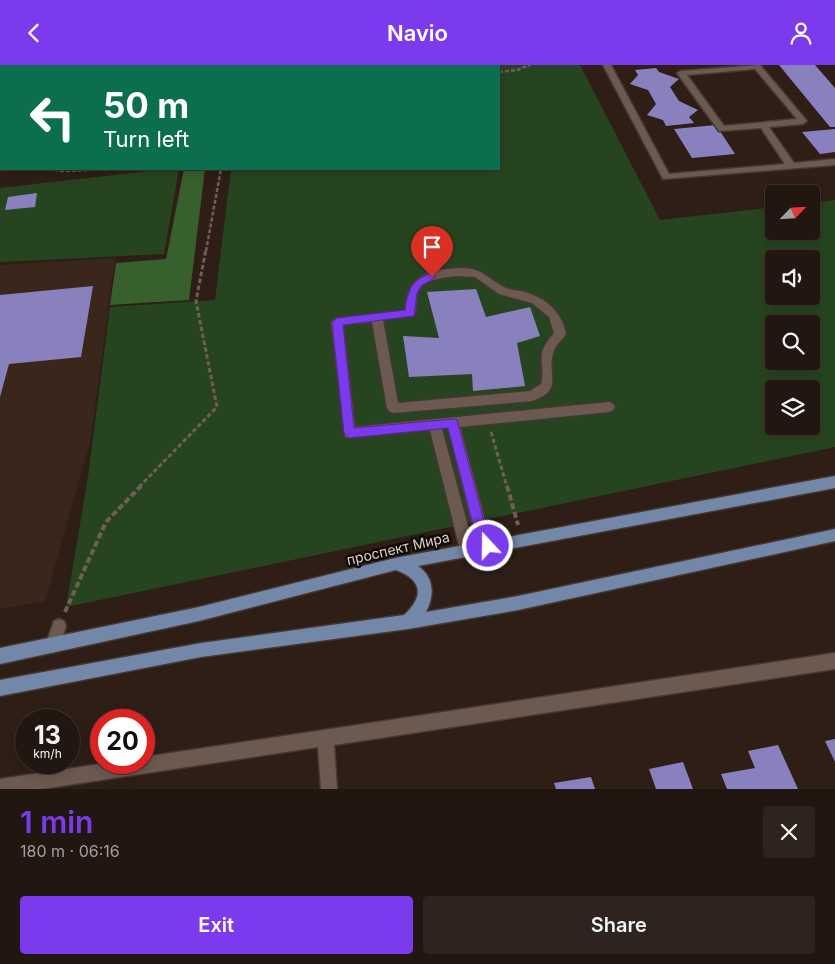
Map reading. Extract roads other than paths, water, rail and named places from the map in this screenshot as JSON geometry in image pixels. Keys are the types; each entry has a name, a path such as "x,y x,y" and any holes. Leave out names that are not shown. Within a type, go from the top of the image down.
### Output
{"main road":[{"name":"проспект Мира","path":"0,656 199,614 395,564 467,549 835,482"},
{"path":"0,688 201,650 408,622 518,603 835,535"},
{"path":"395,564 409,567 420,575 426,587 425,601 419,613 408,622"}],"street":[{"path":"607,65 666,177 835,162"},
{"path":"757,66 803,121 763,125 722,129 681,73 757,66"},
{"path":"763,125 791,166"},
{"path":"377,317 393,408 532,397 541,393 548,383 546,357 548,348 560,334 554,316 543,305 522,295 502,291 492,282 476,273 451,273 432,277 418,284 412,293 410,313 377,317 337,322 349,433 609,407"},
{"path":"453,423 481,532 488,546"},
{"path":"435,425 467,549"},
{"path":"53,646 59,626"},
{"path":"0,787 835,661"},
{"path":"325,738 329,789"}]}
